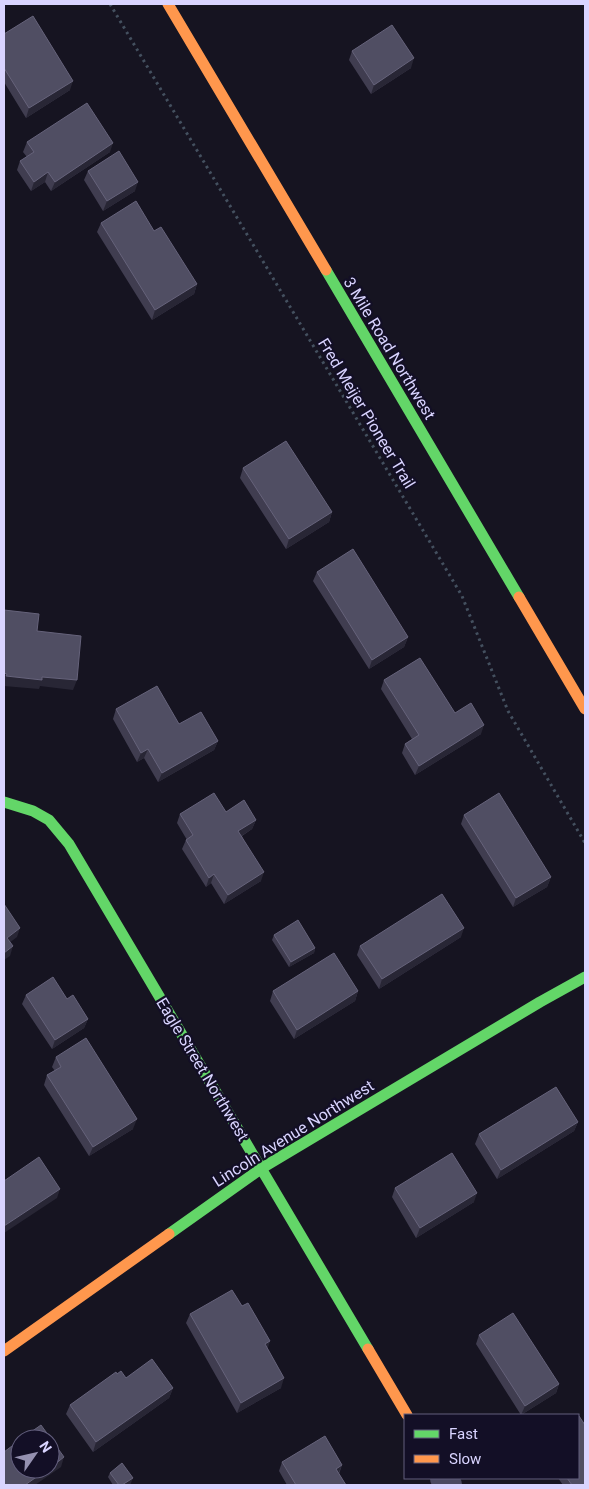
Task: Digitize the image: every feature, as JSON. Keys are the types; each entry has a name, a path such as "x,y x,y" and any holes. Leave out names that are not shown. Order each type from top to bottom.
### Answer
{"street":[{"name":"3 Mile Road Northwest","path":"168,4 585,709"},
{"name":"Eagle Street Northwest","path":"4,802 33,810 49,820 69,844 406,1414"},
{"name":"Lincoln Avenue Northwest","path":"4,1351 262,1168 585,977"}],"path":[{"name":"Fred Meijer Pioneer Trail","path":"110,4 462,596 508,711 585,843"}],"building":[{"path":"33,16 73,81 29,108 4,68 4,34"},
{"path":"392,25 414,58 374,85 352,51"},
{"path":"87,103 113,143 55,182 48,172 34,182 20,161 34,152 27,142"},
{"path":"119,151 138,182 107,201 88,171"},
{"path":"136,201 154,231 161,227 197,284 155,310 101,223"},
{"path":"286,441 332,512 289,539 243,468"},
{"path":"353,549 408,637 372,660 317,572"},
{"path":"4,610 39,614 37,631 81,636 77,680 42,677 42,680 6,676 7,674 4,673"},
{"path":"420,658 455,713 471,703 484,725 419,766 405,744 419,735 384,680"},
{"path":"157,686 179,724 201,712 218,741 162,773 148,749 141,753 116,709"},
{"path":"214,793 226,812 244,800 256,820 238,831 264,872 228,895 214,874 209,878 186,840 193,835 180,814"},
{"path":"499,793 551,877 516,898 464,815"},
{"path":"442,894 464,928 382,979 360,946"},
{"path":"4,904 20,928 7,938 13,946 4,953"},
{"path":"298,920 315,948 291,962 274,935"},
{"path":"334,953 358,991 297,1030 273,991"},
{"path":"53,977 67,999 73,995 88,1019 55,1040 26,995"},
{"path":"86,1038 137,1119 93,1147 47,1075 61,1067 56,1057"},
{"path":"556,1087 578,1122 501,1170 479,1134"},
{"path":"452,1153 477,1193 420,1228 395,1188"},
{"path":"39,1157 60,1189 4,1226 4,1181"},
{"path":"232,1290 242,1306 248,1303 270,1341 265,1344 284,1378 241,1403 190,1314"},
{"path":"513,1313 559,1384 525,1406 479,1335"},
{"path":"152,1359 173,1388 96,1442 70,1405 116,1372 117,1374 121,1371 126,1378"},
{"path":"579,1416 585,1425 585,1485 572,1485 568,1479 579,1479"},
{"path":"41,1425 44,1429 35,1429"},
{"path":"325,1436 342,1465 336,1469 346,1485 296,1485 282,1462"},
{"path":"10,1448 10,1479 34,1479 25,1485 4,1485 4,1452"},
{"path":"60,1451 64,1457 60,1460"},
{"path":"122,1463 133,1478 119,1485 110,1473"}],"traffic: fast":[{"path":"326,270 519,597"},
{"path":"4,802 33,811 49,820 69,844 368,1349"},
{"path":"169,1234 262,1168 585,977"}],"traffic: slow":[{"path":"168,4 326,270"},
{"path":"519,597 585,709"},
{"path":"4,1351 169,1234"},
{"path":"368,1349 406,1414"}]}
